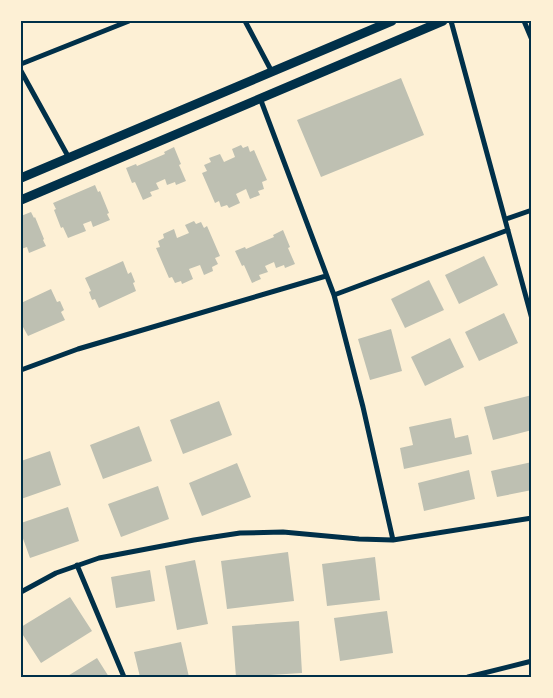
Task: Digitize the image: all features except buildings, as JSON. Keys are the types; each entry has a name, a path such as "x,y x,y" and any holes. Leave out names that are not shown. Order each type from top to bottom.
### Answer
{"street":[{"path":"21,64 129,21"},
{"path":"245,21 272,72"},
{"path":"21,178 392,21"},
{"path":"21,200 444,21"},
{"path":"451,21 532,319"},
{"path":"524,21 532,40"},
{"path":"21,71 69,158"},
{"path":"260,98 334,295 363,407 393,540"},
{"path":"506,219 532,210"},
{"path":"334,295 508,230"},
{"path":"21,370 105,341 326,276"},
{"path":"22,589 77,565 99,558 247,532 283,532 393,540 532,518"},
{"path":"77,565 124,677"},
{"path":"468,677 532,661"}]}
